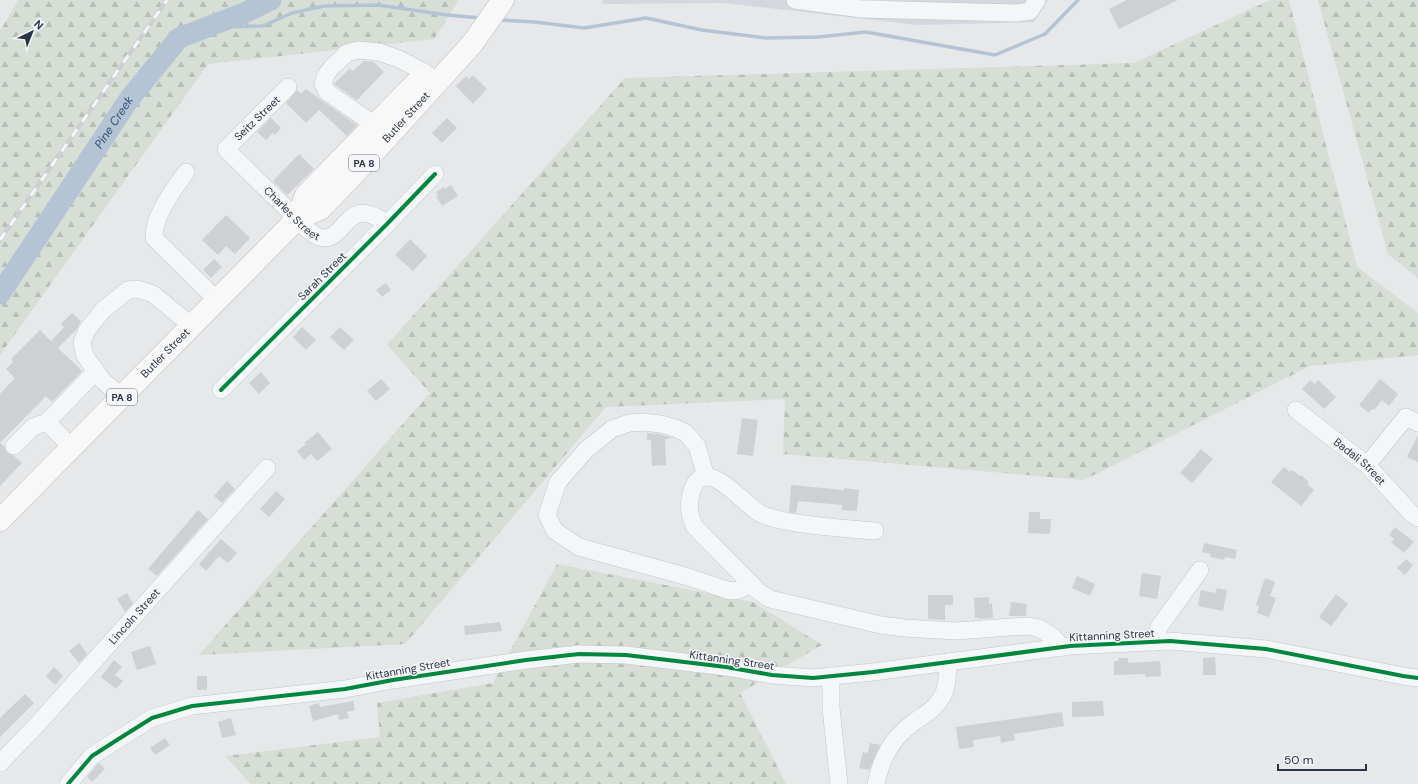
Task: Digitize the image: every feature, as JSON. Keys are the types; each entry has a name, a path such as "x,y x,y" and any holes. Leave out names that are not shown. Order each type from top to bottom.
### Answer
{"highway":[{"name":"Butler Street","path":"297,219 306,195 426,72 463,43 486,0"},
{"name":"Butler Street","path":"0,520 297,219 320,209 353,175 463,43 504,0"}],"street":[{"path":"795,0 861,9 1016,13 1030,11 1037,0"},
{"path":"375,125 327,92 323,84 326,75 332,67 347,53 358,50 379,52 399,58 426,72"},
{"name":"Seitz Street","path":"226,149 288,87"},
{"name":"Charles Street","path":"226,149 313,234 322,238 332,236 354,216 361,213 373,214 387,224"},
{"path":"186,172 162,209 156,226 154,238 217,300"},
{"name":"Sarah Street","path":"221,390 435,174"},
{"path":"122,397 103,381 85,356 82,342 87,330 103,310 128,290 138,289 153,294 192,326"},
{"path":"14,446 33,427 47,422 96,371"},
{"name":"Badali Street","path":"1296,410 1367,466 1410,513 1418,518"},
{"path":"1367,466 1406,417 1418,423"},
{"path":"47,422 72,448"},
{"path":"706,477 697,446 686,433 661,424 642,422 629,423 612,429 586,450 558,482 547,515 555,531 579,547 685,576 730,591 739,590 751,584"},
{"name":"Lincoln Street","path":"0,763 34,728 267,468"},
{"path":"875,531 819,526 772,518 760,513 718,480 706,477 698,480 693,487 690,500 690,513 694,526 758,591 770,599 881,625 904,628 956,631 1026,626 1040,628 1053,637 1062,647"},
{"path":"1155,642 1159,627 1200,570"},
{"name":"Kittanning Street","path":"68,784 92,756 117,740 152,718 192,706 345,689 393,680 526,660 579,654 626,655 726,667 772,675 813,678 1062,647 1170,641 1266,649 1418,678"},
{"path":"876,784 883,758 888,749 913,723 938,704 944,694 948,662"},
{"path":"831,676 831,708 839,784"}],"shaded area":[{"path":"603,0 1048,0 1034,22 918,25 724,3 602,4"}],"green space":[{"path":"18,0 459,0 434,39 208,64 0,355 0,31"},
{"path":"1270,0 1289,0 1357,267 1418,313 1418,355 1310,366 1084,480 783,454 785,399 606,407 405,644 199,655 430,393 387,345 625,78 1134,63"},
{"path":"1318,0 1418,0 1418,278 1388,254"},
{"path":"557,564 753,602 822,645 740,693 786,784 251,784 225,756 380,737 377,703 493,683"}],"building":[{"path":"1127,0 1178,0 1119,29 1109,9"},
{"path":"364,61 374,62 384,72 357,100 334,84 350,68 353,71"},
{"path":"473,75 487,89 473,104 456,86 466,76 469,79"},
{"path":"306,89 357,125 347,136 319,110 306,123 286,103 297,90 301,94"},
{"path":"271,118 281,128 275,135 273,133 266,140 257,132"},
{"path":"447,118 457,128 442,143 432,133"},
{"path":"299,154 314,169 287,195 273,181"},
{"path":"451,185 458,196 442,206 436,196 438,195 436,192"},
{"path":"226,215 250,238 235,254 226,246 218,255 202,240"},
{"path":"410,239 427,256 413,271 395,255"},
{"path":"214,259 222,267 211,278 203,270"},
{"path":"386,283 391,290 382,297 376,290"},
{"path":"72,313 81,321 77,329 58,348 82,371 52,402 46,396 0,443 0,394 15,378 6,369 13,362 11,359 40,330 51,341 64,327 61,324"},
{"path":"302,327 316,340 306,350 293,337"},
{"path":"340,327 354,340 344,350 330,337"},
{"path":"261,372 270,383 259,394 249,383"},
{"path":"381,379 390,389 376,401 367,391"},
{"path":"1380,379 1398,394 1389,406 1382,400 1374,410 1372,409 1369,413 1359,405"},
{"path":"1310,380 1315,384 1318,380 1336,397 1324,409 1302,389"},
{"path":"742,418 758,420 753,456 737,454"},
{"path":"318,432 332,449 317,461 311,454 304,460 297,451 306,444 304,443"},
{"path":"647,433 659,434 673,438 665,439 666,465 652,466 651,440 647,440"},
{"path":"1418,435 1418,462 1407,457"},
{"path":"0,443 4,446 7,453 14,456 22,463 0,486"},
{"path":"1201,449 1213,459 1192,483 1180,473"},
{"path":"1284,467 1290,472 1292,470 1300,476 1301,475 1309,482 1307,484 1314,490 1301,506 1271,482"},
{"path":"227,481 235,489 222,503 214,496"},
{"path":"791,485 859,490 857,511 842,510 842,505 798,501 796,513 789,512"},
{"path":"276,491 285,499 269,517 260,509"},
{"path":"198,510 208,519 157,576 148,569"},
{"path":"1029,512 1040,512 1040,519 1051,519 1050,534 1028,533"},
{"path":"1395,527 1414,542 1404,553 1391,542 1394,539 1389,535"},
{"path":"221,539 237,553 228,563 219,556 206,571 199,564"},
{"path":"1204,543 1237,550 1235,559 1225,557 1224,560 1210,557 1211,554 1202,552"},
{"path":"1406,559 1413,565 1405,575 1397,568"},
{"path":"1142,573 1161,576 1157,599 1139,596"},
{"path":"1077,576 1095,584 1090,596 1072,588"},
{"path":"1265,578 1275,582 1270,596 1276,598 1269,617 1257,613 1259,606 1256,605"},
{"path":"1217,588 1227,590 1223,611 1198,606 1201,590 1215,593"},
{"path":"127,593 133,603 125,612 117,599"},
{"path":"1336,594 1348,604 1331,626 1319,617"},
{"path":"928,595 953,595 953,605 945,605 945,620 928,619"},
{"path":"989,597 989,604 992,603 993,618 975,618 974,598"},
{"path":"1011,602 1027,604 1026,616 1009,616"},
{"path":"500,622 502,631 465,635 464,626"},
{"path":"79,643 87,654 79,663 69,651"},
{"path":"150,646 156,664 137,670 131,652"},
{"path":"1215,657 1216,675 1203,675 1203,658"},
{"path":"1118,658 1128,658 1128,663 1160,661 1161,676 1146,677 1145,674 1114,675 1114,661 1119,661"},
{"path":"114,660 122,667 115,675 123,681 116,689 101,677"},
{"path":"54,667 63,676 55,685 46,676"},
{"path":"197,676 207,676 207,690 197,690"},
{"path":"25,694 34,703 0,737 0,718"},
{"path":"353,701 355,710 347,712 349,718 339,720 338,714 313,721 309,706 319,703 320,707"},
{"path":"1103,701 1104,716 1072,717 1072,702"},
{"path":"1062,712 1064,726 1014,734 1015,740 1001,743 1000,736 973,740 974,747 959,749 956,727"},
{"path":"231,718 236,735 222,738 218,722"},
{"path":"165,738 170,745 155,755 150,748"},
{"path":"870,743 880,745 869,770 859,768 863,752 868,753"},
{"path":"99,763 105,769 92,782 87,777"}],"waterway":[{"name":"Pine Creek","path":"0,294 130,98 179,38 244,13 271,0"},
{"path":"499,20 535,22 584,28 646,18 702,30 766,38 818,37 866,32 995,55 1045,34 1078,0"},
{"path":"208,27 263,26 292,13 324,6 378,5 447,15 481,18"}],"railway":[{"path":"0,240 167,0"}],"cycle path":[{"path":"221,390 435,174"},
{"path":"68,784 92,756 117,740 152,718 192,706 345,689 393,680 526,660 579,654 626,655 726,667 772,675 813,678 873,672 1070,646 1170,641 1266,649 1418,678"}]}
